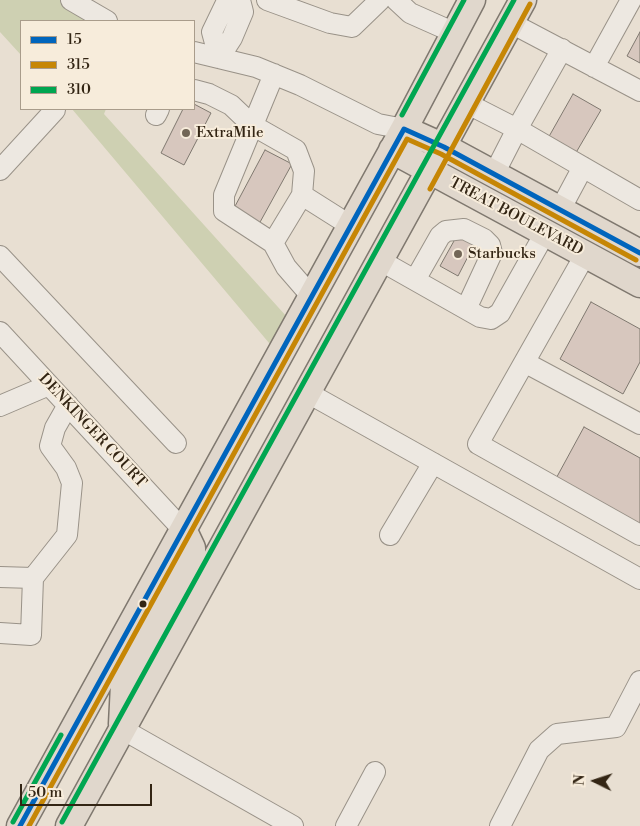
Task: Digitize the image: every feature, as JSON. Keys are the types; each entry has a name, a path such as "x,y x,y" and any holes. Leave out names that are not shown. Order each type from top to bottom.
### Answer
{"main road":[{"path":"20,826 351,226 472,0"},
{"path":"69,826 431,172 524,0"},
{"name":"TREAT BOULEVARD","path":"398,139 444,147 640,252"},
{"name":"TREAT BOULEVARD","path":"398,139 431,172 640,284"},
{"path":"122,729 124,685 192,562 192,548 184,531"}],"street":[{"path":"71,0 105,20"},
{"path":"219,58 212,32 227,1 240,0"},
{"path":"267,0 330,23 352,28 380,0"},
{"path":"396,0 410,13 455,33"},
{"path":"594,67 631,0"},
{"path":"511,23 640,91"},
{"path":"494,174 562,49"},
{"path":"195,52 256,67 300,85 378,124 398,139"},
{"path":"274,74 224,195 224,211 273,243 286,268 312,297"},
{"path":"195,90 210,94 231,105 252,125 296,150 304,171 302,195 273,243"},
{"path":"468,104 517,129 640,200"},
{"path":"0,170 55,110"},
{"path":"560,210 583,167"},
{"path":"302,195 351,226"},
{"path":"416,280 440,236 446,231 464,229 484,239 490,245 492,253 466,309"},
{"path":"381,261 480,317 492,319 500,313 545,233"},
{"path":"585,255 526,363 478,444 640,535"},
{"path":"0,256 176,442"},
{"name":"DENKINGER COURT","path":"0,332 184,531"},
{"path":"526,363 639,422"},
{"path":"0,406 49,385"},
{"path":"308,393 640,579"},
{"path":"0,633 31,635 33,578 67,535 72,483 66,468 50,446 55,428 68,405"},
{"path":"390,535 433,463"},
{"path":"0,577 33,578"},
{"path":"500,826 539,750 556,734 616,727 640,681"},
{"path":"122,729 293,826"},
{"path":"346,826 375,772"}],"green space":[{"path":"0,0 71,0 105,20 20,20 20,54 0,32"},
{"path":"73,110 106,110 104,114 296,327 280,356"}],"building":[{"path":"640,32 640,63 627,56"},
{"path":"573,94 601,110 574,156 547,140"},
{"name":"ExtraMile","path":"195,105 211,113 184,165 161,153 182,110 195,110"},
{"path":"265,150 292,164 259,224 233,210"},
{"name":"Starbucks","path":"459,232 476,241 458,276 440,266"},
{"path":"591,302 640,329 640,362 623,394 560,359"},
{"path":"584,427 640,458 640,531 553,484"}],"transit line":[{"name":"310","path":"402,115 464,0"},
{"name":"310","path":"62,822 514,0"},
{"name":"315","path":"430,189 530,4"},
{"name":"15","path":"20,826 404,129 444,147 640,253"},
{"name":"315","path":"29,826 407,139 441,154 636,260"},
{"name":"310","path":"13,822 61,735"}],"place":[{"name":"ExtraMile","path":"186,133"},
{"name":"Starbucks","path":"458,254"}]}
